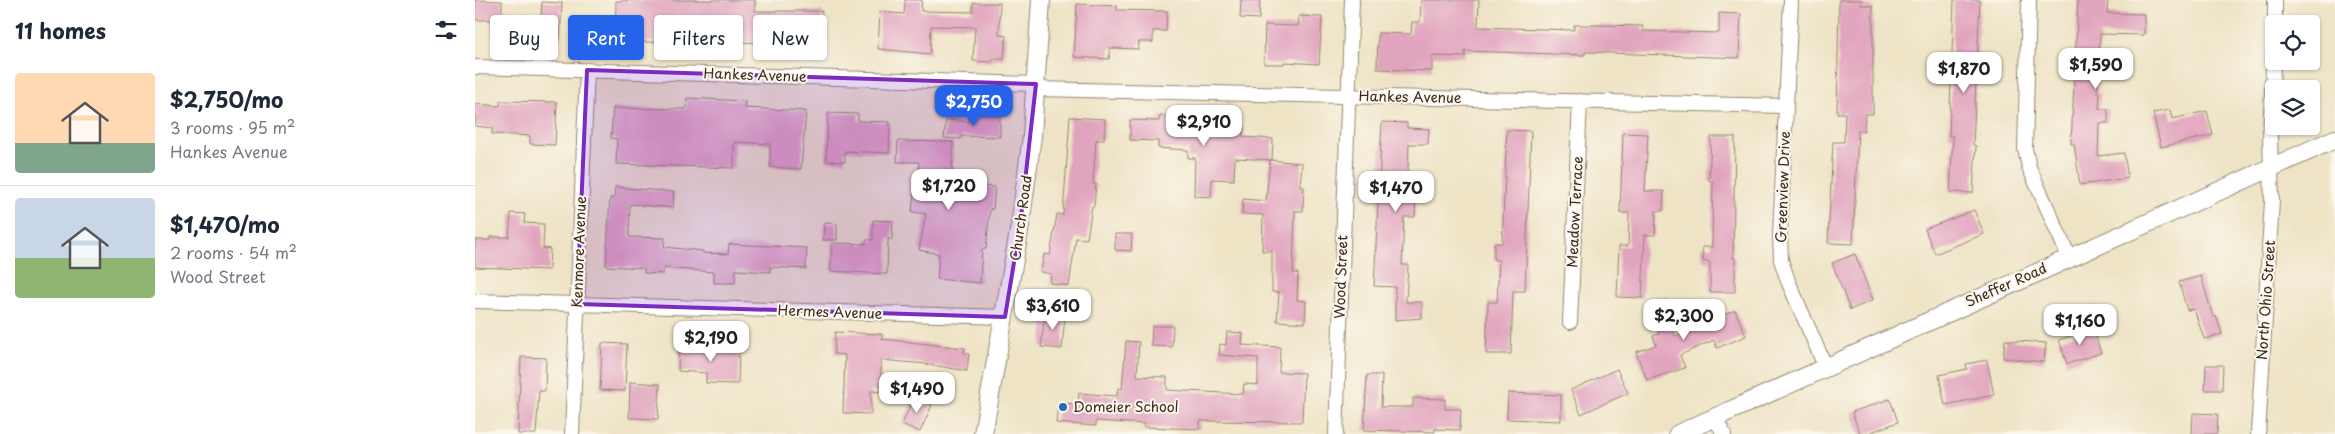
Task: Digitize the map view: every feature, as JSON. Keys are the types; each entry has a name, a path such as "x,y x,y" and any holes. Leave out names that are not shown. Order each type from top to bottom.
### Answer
{"street":[{"name":"Church Road","path":"983,434 1021,226 1036,86 1041,0"},
{"name":"Wood Street","path":"1336,434 1352,0"},
{"name":"Greenview Drive","path":"1791,0 1780,235 1781,260 1825,366"},
{"path":"2029,0 2025,149 2029,167 2069,257"},
{"path":"2275,0 2275,15"},
{"name":"Hankes Avenue","path":"475,67 1348,96 1785,106"},
{"name":"Kenmore Avenue","path":"572,434 587,70"},
{"name":"North Ohio Street","path":"2257,434 2273,201 2271,166 2273,70"},
{"name":"Meadow Terrace","path":"1570,322 1580,102"},
{"name":"Sheffer Road","path":"1678,434 1825,366 2335,139"},
{"name":"Hermes Avenue","path":"475,301 1005,317"},
{"path":"1715,418 1724,434"}],"highlighted area":[{"path":"587,70 1036,84 1020,226 1005,317 577,304"}],"building":[{"path":"475,0 502,1 502,15 490,15 490,20 475,20"},
{"path":"755,0 755,11 822,11 822,15 753,15 753,43 743,42 743,15 654,15 654,42 644,42 644,15 616,15 616,1"},
{"path":"905,0 922,0 921,11 973,12 973,3 1000,3 999,35 1006,36 1004,59 993,59 992,62 973,61 975,27 931,26 930,54 878,49 880,12 904,14"},
{"path":"1241,0 1260,0 1259,19 1240,18"},
{"path":"1421,0 1479,0 1478,27 1574,30 1574,25 1643,26 1642,31 1719,33 1719,13 1741,14 1739,58 1585,52 1585,55 1465,51 1465,57 1432,56 1432,71 1377,69 1378,33 1411,34 1412,22 1420,22"},
{"path":"1839,0 1862,0 1861,5 1873,6 1873,114 1865,114 1864,131 1858,131 1853,244 1828,243 1833,142 1844,142 1845,113 1837,113"},
{"path":"1954,0 1980,0 1973,145 1976,146 1973,193 1950,192 1953,136 1949,136"},
{"path":"2078,0 2108,0 2107,13 2144,14 2144,35 2100,34 2097,93 2100,93 2099,109 2108,109 2108,123 2099,123 2098,156 2124,153 2128,178 2080,185 2074,144 2071,144"},
{"path":"542,2 562,3 560,39 558,39 558,15 541,15"},
{"path":"1077,4 1117,6 1117,10 1167,11 1166,31 1153,31 1153,42 1139,42 1138,49 1110,48 1109,59 1074,57"},
{"path":"1299,16 1322,17 1319,64 1284,62 1284,64 1264,64 1265,25 1298,26"},
{"path":"687,98 745,101 744,108 806,111 801,169 770,167 770,144 734,142 734,168 616,164 617,139 611,138 613,108 686,109"},
{"path":"500,101 557,102 555,145 530,144 530,136 492,134 492,128 475,126 475,104 500,106"},
{"path":"2170,110 2172,119 2207,111 2213,135 2161,147 2153,113"},
{"path":"828,113 858,114 858,121 890,122 889,153 845,151 845,162 826,161"},
{"path":"969,113 1000,114 1000,137 961,136 961,139 944,138 946,120 969,122"},
{"path":"1160,116 1180,117 1180,120 1207,122 1206,125 1243,127 1243,137 1273,139 1272,160 1235,158 1234,180 1212,179 1211,197 1194,196 1195,158 1188,158 1188,150 1158,148 1158,141 1130,140 1130,120 1159,121"},
{"path":"1070,117 1105,119 1104,140 1096,140 1093,184 1096,184 1094,206 1092,206 1087,239 1076,238 1069,286 1050,283 1051,274 1041,272 1044,254 1050,255 1057,214 1063,215"},
{"path":"1382,122 1407,123 1407,128 1429,129 1428,144 1409,144 1407,193 1416,194 1415,217 1404,217 1402,265 1408,265 1406,302 1422,302 1422,318 1395,320 1395,287 1374,286"},
{"path":"1507,130 1531,131 1525,291 1513,291 1511,354 1486,354 1488,302 1497,302 1499,260 1494,260 1494,243 1502,243"},
{"path":"1623,133 1648,134 1645,191 1664,191 1663,211 1656,211 1655,235 1645,235 1642,298 1617,297 1619,246 1628,246 1629,213 1620,213"},
{"path":"1711,137 1735,137 1733,258 1735,258 1735,292 1710,292 1710,262 1703,261 1702,247 1712,247 1713,181 1709,181"},
{"path":"898,141 953,142 952,184 995,187 993,209 990,209 986,249 982,249 980,283 937,279 939,254 919,250 926,214 912,212 914,193 918,193 919,162 897,162"},
{"path":"1270,160 1302,163 1300,187 1304,187 1303,211 1295,211 1293,273 1298,273 1297,300 1306,301 1305,323 1277,321 1279,292 1272,292 1272,251 1262,251 1263,215 1242,214 1243,199 1266,201"},
{"path":"615,187 674,192 673,208 630,204 629,237 665,238 664,247 703,251 703,253 728,254 729,244 807,248 806,269 770,267 770,272 736,270 735,283 714,283 714,272 664,268 663,274 644,273 644,268 606,266 610,198 614,198"},
{"path":"1974,210 1984,234 1935,254 1925,229"},
{"path":"511,213 525,214 524,223 544,224 543,248 550,249 549,270 475,267 475,240 490,240 490,237 509,237"},
{"path":"873,220 893,221 892,239 888,239 887,274 831,271 832,243 866,244 866,240 873,240"},
{"path":"824,223 837,224 837,240 823,240"},
{"path":"1115,234 1132,234 1131,251 1115,250"},
{"path":"1855,254 1873,300 1850,310 1832,263"},
{"path":"2201,276 2213,317 2216,316 2222,334 2204,339 2194,309 2187,310 2179,282"},
{"path":"1666,300 1675,336 1735,310 1746,336 1717,348 1714,340 1680,355 1685,368 1647,380 1636,352 1656,345 1653,336 1659,334 1652,304"},
{"path":"1045,313 1065,315 1062,349 1041,347"},
{"path":"1152,326 1173,326 1172,347 1151,346"},
{"path":"2093,328 2101,353 2067,364 2059,340"},
{"path":"835,332 882,334 882,339 965,348 964,353 969,354 967,371 926,364 881,360 881,392 871,391 871,414 843,413 845,355 834,354"},
{"path":"1227,332 1243,333 1242,345 1280,347 1279,372 1304,373 1302,422 1200,421 1200,429 1144,427 1144,424 1096,421 1096,426 1056,423 1058,403 1078,404 1079,393 1117,396 1118,388 1122,389 1126,341 1139,342 1137,376 1167,377 1167,390 1243,394 1244,384 1258,385 1258,358 1219,355 1220,344 1226,345"},
{"path":"2005,340 2046,343 2044,362 2003,358"},
{"path":"602,343 627,344 625,391 600,390"},
{"path":"679,346 739,348 738,384 706,383 706,373 678,371"},
{"path":"521,357 546,358 545,391 539,391 536,434 518,434"},
{"path":"1987,360 1994,395 1945,405 1939,375 1967,369 1966,364"},
{"path":"2206,365 2223,365 2222,390 2205,390"},
{"path":"1617,369 1628,393 1581,414 1571,390"},
{"path":"1367,375 1382,375 1381,407 1413,407 1413,398 1445,399 1445,409 1461,409 1460,430 1435,429 1435,432 1364,430"},
{"path":"630,382 660,384 658,419 629,418"},
{"path":"1508,393 1561,395 1561,421 1507,419"},
{"path":"914,397 932,405 920,432 902,424"},
{"path":"1890,399 1898,422 1866,434 1860,434 1852,412"},
{"path":"2193,413 2218,414 2217,434 2192,434"}],"place":[{"name":"Domeier School","path":"1063,407"}]}
